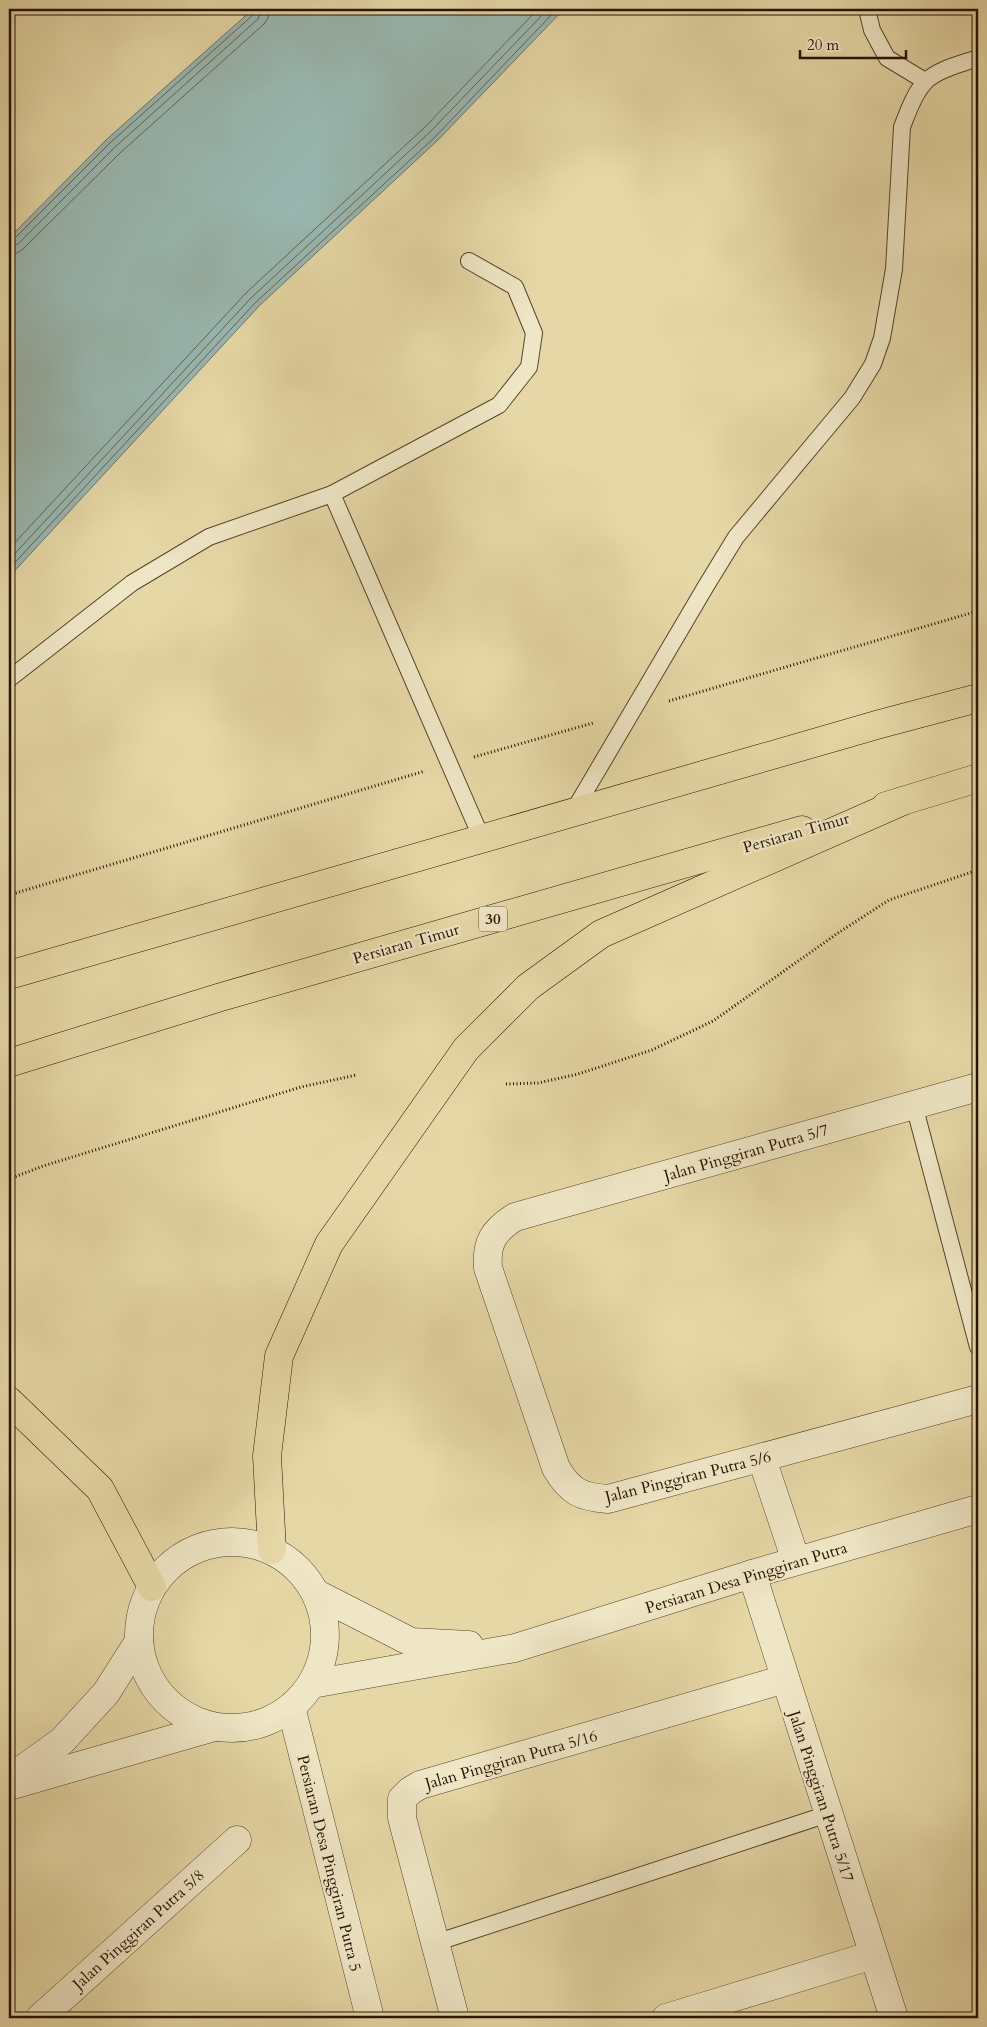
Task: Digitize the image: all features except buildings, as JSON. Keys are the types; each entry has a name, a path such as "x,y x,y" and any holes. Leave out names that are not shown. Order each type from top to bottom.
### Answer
{"main road":[{"path":"9,975 880,724 978,698"},
{"name":"Persiaran Timur","path":"9,1063 221,997 978,778"},
{"path":"272,1550 267,1456 279,1356 329,1244 466,1049 528,986 601,934 903,801"},
{"path":"9,1401 100,1489 152,1587"}],"street":[{"name":"Jalan Pinggiran Putra 5/7","path":"515,1217 978,1087"},
{"name":"Jalan Pinggiran Putra 5/6","path":"515,1217 500,1226 492,1240 487,1253 488,1268 556,1468 565,1484 577,1493 593,1498 608,1499 762,1459 978,1399"},
{"path":"762,1459 796,1561"},
{"name":"Persiaran Desa Pinggiran Putra","path":"312,1684 515,1648 752,1574 978,1509"},
{"path":"9,1786 214,1727 241,1728 259,1724 268,1721 291,1707 312,1684 324,1655 325,1623 316,1594 298,1568 272,1550 246,1543 219,1543 193,1550 170,1566 152,1587 142,1612 139,1641 146,1670 162,1696 185,1716 214,1727"},
{"name":"Jalan Pinggiran Putra 5/17","path":"752,1574 894,2018"},
{"name":"Persiaran Desa Pinggiran Putra","path":"316,1594 411,1642 515,1648"},
{"path":"9,1779 62,1741 106,1693 139,1641"},
{"name":"Jalan Pinggiran Putra 5/16","path":"455,2018 402,1818 402,1799 420,1785 785,1679"},
{"name":"Persiaran Desa Pinggiran Putra 5","path":"291,1707 370,2018"},
{"name":"Jalan Pinggiran Putra 5/8","path":"40,2018 237,1840"},
{"path":"666,2018 873,1955"}],"lane":[{"path":"867,9 872,30 887,58 925,81"},
{"path":"573,812 736,537 852,398 873,364 882,338 894,269 902,127 910,105 925,81 945,70 978,58"},
{"path":"9,679 132,584 209,537 332,494 499,405 529,367 534,333 515,287 469,261"},
{"path":"332,494 482,839"},
{"path":"914,1105 978,1347"},
{"path":"435,1943 828,1814"}],"path":[{"path":"9,895 450,764 978,611"},
{"path":"506,1084 538,1083 578,1074 652,1050 713,1021 838,933 889,900 978,870"},
{"path":"9,1179 43,1166 302,1087 356,1074"}],"water":[{"path":"253,9 564,9 438,140 259,306 9,577 9,238 107,139"}]}
